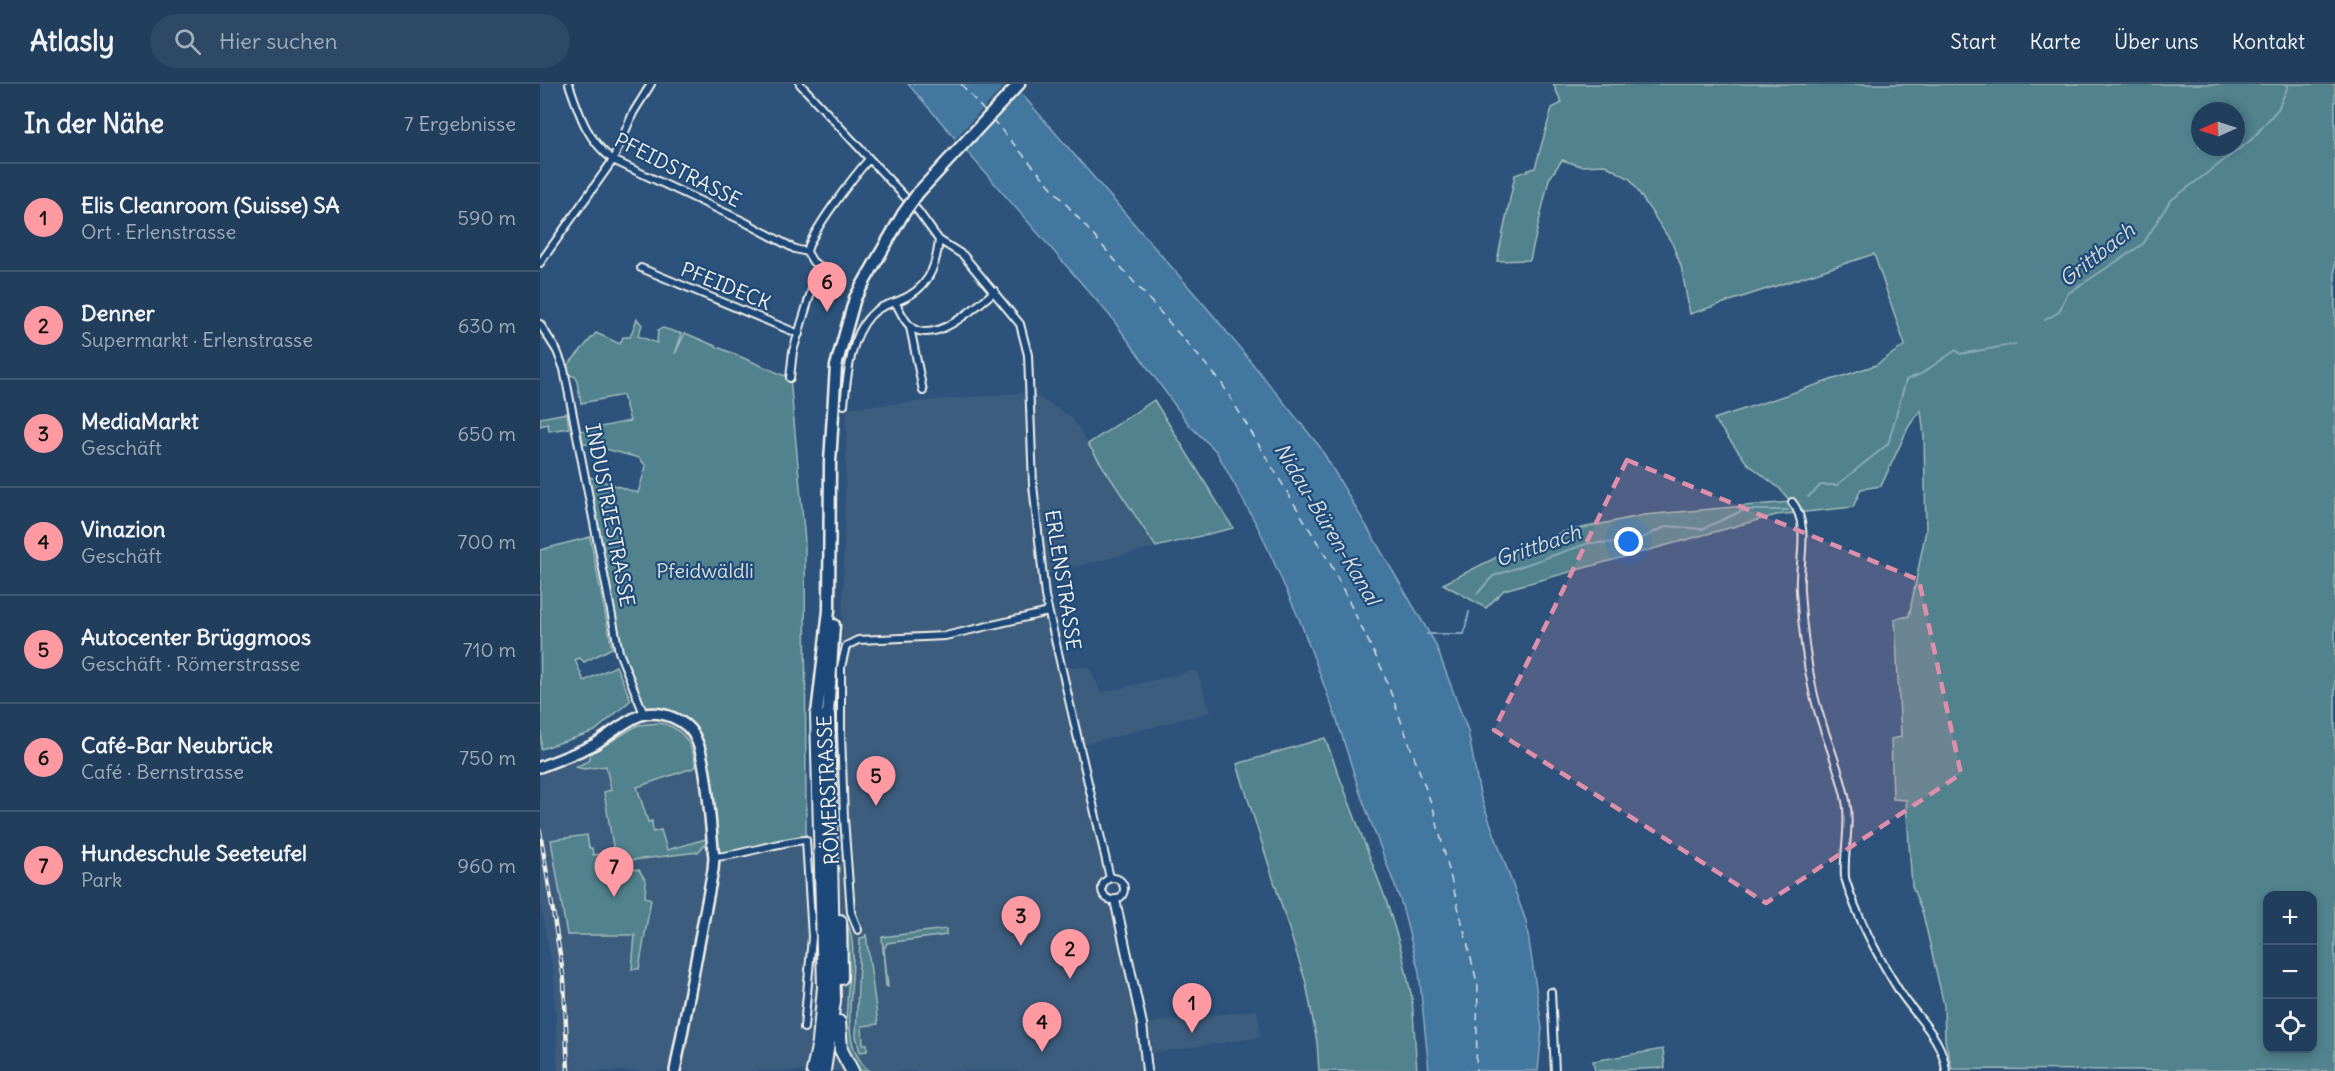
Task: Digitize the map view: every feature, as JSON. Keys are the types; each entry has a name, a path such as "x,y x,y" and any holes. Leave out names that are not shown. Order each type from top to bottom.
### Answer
{"highway":[{"path":"813,1071 819,1042 824,987 823,714 829,610 830,462 834,387 855,298 903,214 941,166 1019,84"},
{"path":"823,714 831,842 834,1001 824,1071"},
{"path":"831,842 840,913 842,954 838,1037 844,1059 852,1071"},
{"path":"807,1071 819,1042"}],"main road":[{"path":"543,766 593,744 644,714 662,714 674,718 696,738 702,761 714,856 675,1071"}],"street":[{"name":"PFEIDSTRASSE","path":"569,84 591,138 596,146 613,160 743,221 795,249 807,252"},
{"path":"540,263 613,160 633,113 651,84"},
{"name":"ERLENSTRASSE","path":"800,84 918,211 939,240 958,250 1018,318 1027,345 1038,543 1048,612 1110,878"},
{"path":"842,279 819,266 810,259 807,252 810,243 841,196 869,159"},
{"path":"844,405 850,366 864,324 876,310 915,293 930,276 936,260 939,240"},
{"path":"790,378 791,361 819,266"},
{"name":"PFEIDECK","path":"641,268 799,334"},
{"path":"910,326 921,331 945,326 964,316 995,291"},
{"path":"895,302 910,326 923,391"},
{"name":"INDUSTRIESTRASSE","path":"540,324 557,351 564,369 619,652 644,714"},
{"path":"1792,502 1798,512 1802,537 1800,591 1813,691 1848,816 1843,862 1845,878 1886,969 1938,1042 1946,1071"},
{"name":"RÖMERSTRASSE","path":"858,930 851,912 842,793 840,686 846,646 858,640 945,636 1048,612"},
{"path":"714,856 741,855 785,842 806,840 812,937 804,1028"},
{"path":"1110,878 1120,880 1124,887 1123,894 1115,900 1108,899 1102,891 1102,885 1110,878"},
{"path":"1115,900 1142,1024 1147,1071"},
{"path":"1551,992 1555,1071"}],"highlighted area":[{"path":"1627,460 1919,580 1961,774 1766,903 1494,730"}],"shaded area":[{"path":"1030,392 1071,417 1156,547 1049,573 1042,579 1060,667 1089,667 1101,693 1196,670 1211,712 1078,746 1142,1024 1257,1010 1261,1037 1146,1054 1147,1071 558,1071 554,975 540,903 540,765 543,778 547,765 644,714 674,718 785,842 846,839 840,686 845,646 842,648 847,408"}],"green space":[{"path":"1553,84 2335,84 2335,1071 1952,1069 1945,1040 1944,1005 1923,914 1912,886 1906,800 1893,799 1891,739 1901,737 1895,619 1909,616 1926,530 1924,437 1921,410 1909,426 1881,486 1861,489 1853,507 1776,515 1504,590 1486,608 1443,584 1501,555 1563,532 1644,515 1791,502 1780,489 1747,463 1714,419 1876,365 1905,345 1874,254 1690,314 1681,266 1672,243 1630,179 1605,165 1581,166 1562,160 1549,179 1530,260 1497,261 1515,175 1535,168 1552,108 1562,103"},
{"name":"Pfeidwäldli","path":"637,319 642,325 638,336 657,343 658,330 663,328 682,334 675,354 685,333 790,378 805,542 806,840 714,857 700,752 682,723 644,714 624,668 584,475 638,493 646,466 639,458 583,443 581,431 630,421 623,395 581,403 576,377 570,375 567,366 596,333 620,344 623,337 630,337"},
{"path":"1154,400 1233,528 1156,547 1088,444"},
{"path":"567,413 569,428 549,431 548,424 540,426 540,418"},
{"path":"590,537 612,648 584,662 580,658 575,660 584,681 616,666 631,700 595,731 541,749 540,550"},
{"path":"660,723 675,729 686,739 696,767 637,787 648,822 652,821 653,832 661,830 667,850 706,839 707,842 698,852 625,861 615,858 604,792 611,790 606,766 584,769 576,767 590,760 590,754 638,725"},
{"path":"1325,738 1386,900 1401,949 1412,998 1417,1071 1319,1071 1317,1042 1306,983 1237,764"},
{"path":"587,835 589,848 592,848 593,855 599,854 600,863 639,870 646,881 645,897 651,899 639,969 632,969 635,935 567,935 551,840"},
{"path":"848,924 853,962 850,1002 852,1040 858,1057 869,1071 861,1071 855,1064 845,1041 849,968"},
{"path":"946,929 946,935 887,943 884,949 888,987 886,986 882,937"},
{"path":"866,934 878,1024 862,1026 863,1044 867,1044 867,1051 860,1052 856,1036 860,938 865,937"},
{"path":"1663,1049 1665,1068 1595,1071 1593,1061"}],"water":[{"name":"Nidau-Büren-Kanal","path":"908,84 1013,84 1213,315 1320,447 1435,643 1468,731 1480,795 1526,921 1542,1028 1538,1071 1429,1071 1419,972 1401,902 1300,621 1260,531 1216,451 1190,426 1111,317"}],"pier":[{"path":"1006,84 1017,84 1023,91 965,153 954,140"}],"waterway":[{"name":"Grittbach","path":"2045,320 2059,312 2067,294 2143,244 2170,201 2251,140 2278,109 2289,84"},
{"name":"Grittbach","path":"1808,497 1821,485 1837,485 1888,444 1906,380 1921,374 1956,350 1960,354 2016,344"},
{"name":"Grittbach","path":"1477,594 1493,576 1589,543 1634,542 1667,526 1702,529 1744,510 1788,510"},
{"path":"1427,634 1464,634 1469,612"}],"ferry route":[{"path":"961,84 987,114"},
{"path":"992,119 1221,382 1331,565 1382,669 1434,811 1478,986 1476,1071"}],"railway":[{"path":"540,831 564,980 568,1071"}],"place":[{"name":"Café-Bar Neubrück","path":"827,312"},
{"name":"Autocenter Brüggmoos","path":"876,806"},
{"name":"Hundeschule Seeteufel","path":"614,897"},
{"name":"MediaMarkt","path":"1021,946"},
{"name":"Denner","path":"1070,979"},
{"name":"Elis Cleanroom (Suisse) SA","path":"1192,1033"},
{"name":"Vinazion","path":"1042,1052"}]}
